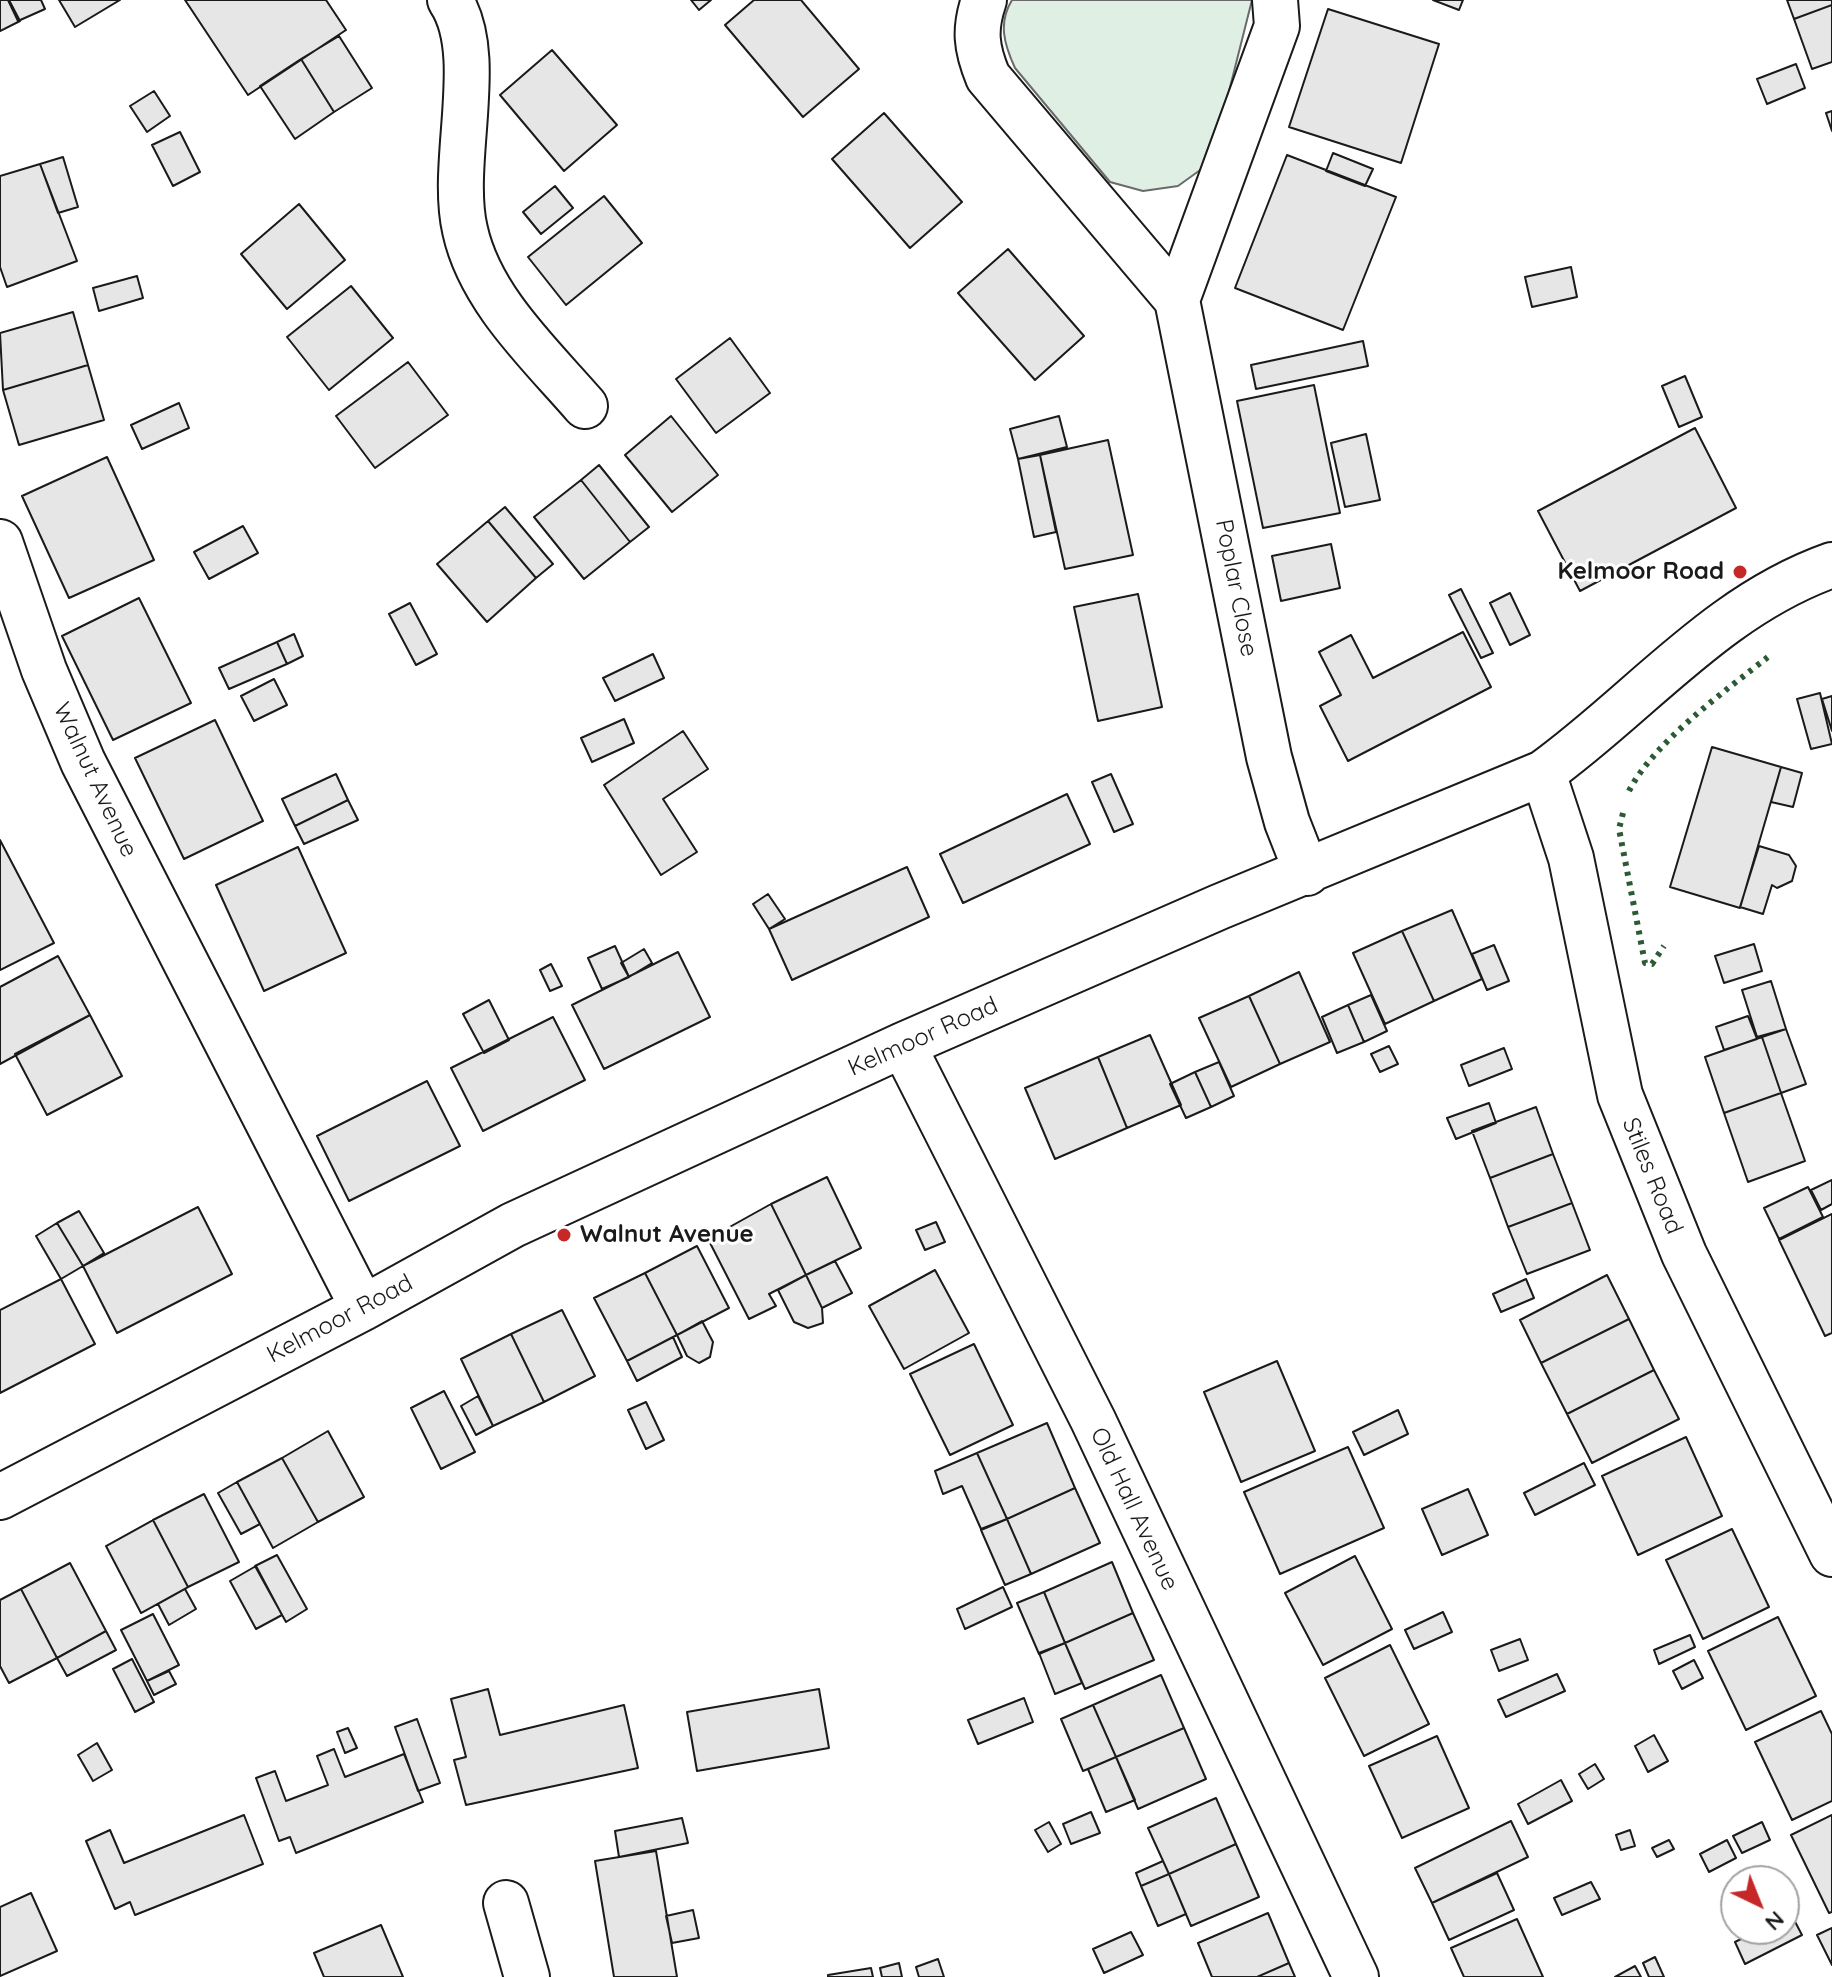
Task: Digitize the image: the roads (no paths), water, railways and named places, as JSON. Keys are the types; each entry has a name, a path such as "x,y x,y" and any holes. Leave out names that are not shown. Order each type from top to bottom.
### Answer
{"street":[{"path":"450,0 465,38 459,173 464,229 473,257 509,316 585,406"},
{"name":"Poplar Close","path":"984,0 976,23 977,51 988,77 1177,300 1269,757 1287,822 1307,873"},
{"path":"1177,300 1277,26 1275,0"},
{"name":"Walnut Avenue","path":"0,542 44,670 83,762 363,1308"},
{"name":"Kelmoor Road","path":"0,1497 363,1308 513,1225 903,1045 1219,907 1543,773 1574,751 1690,648 1751,605 1832,565"},
{"name":"Stiles Road","path":"1543,773 1571,858 1620,1095 1684,1254 1832,1554"},
{"name":"Old Hall Avenue","path":"903,1045 1093,1420 1356,1977"},
{"path":"506,1903 527,1977"}],"place":[{"name":"Kelmoor Road","path":"1740,572"},
{"name":"Walnut Avenue","path":"564,1235"}]}
